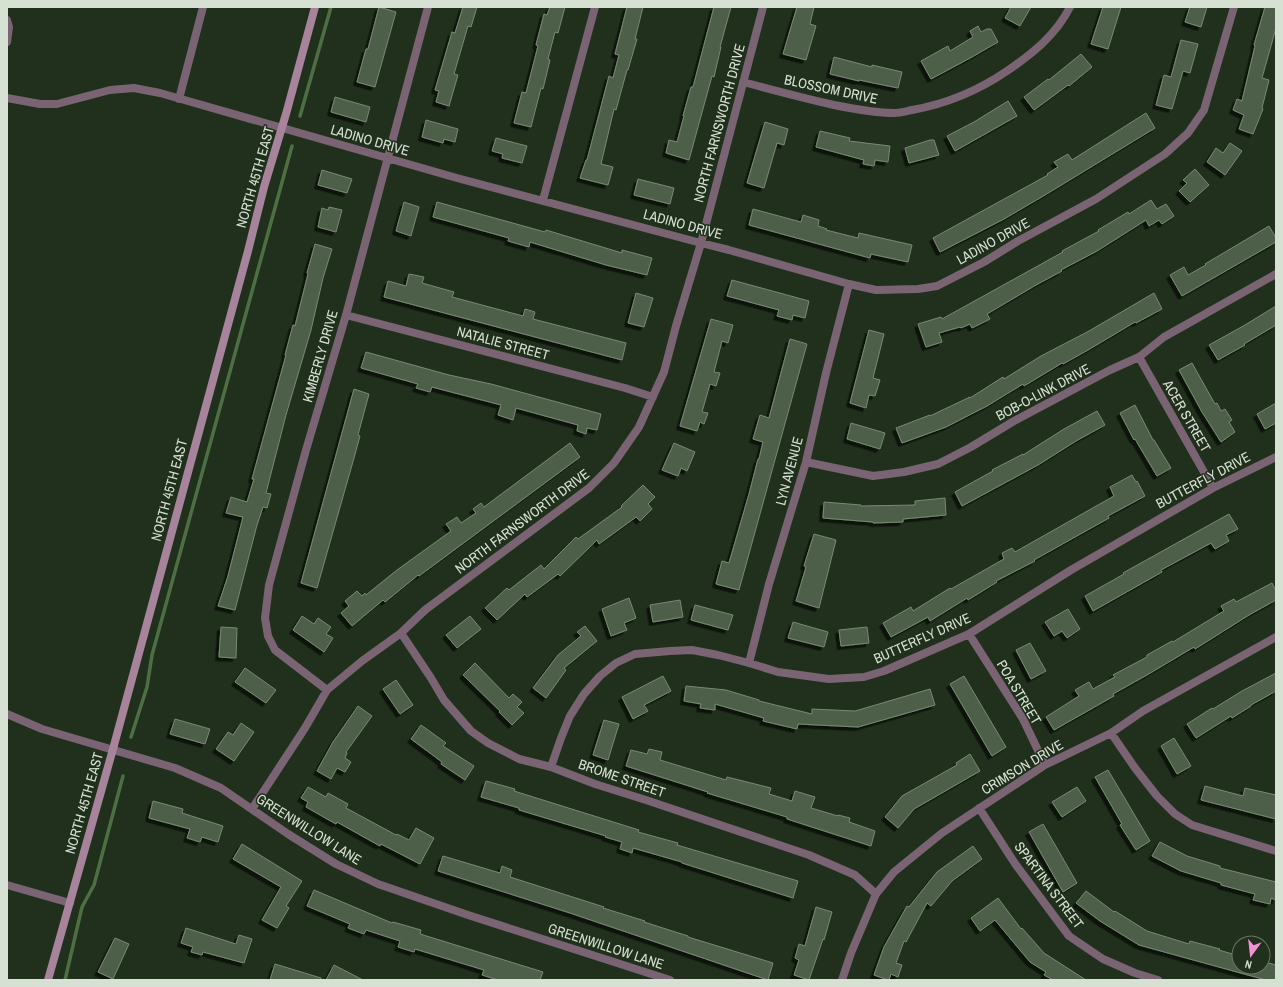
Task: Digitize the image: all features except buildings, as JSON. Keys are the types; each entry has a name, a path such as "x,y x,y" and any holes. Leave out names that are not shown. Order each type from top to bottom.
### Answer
{"main road":[{"name":"NORTH 45TH EAST","path":"48,980 113,749 248,252 264,187 282,129 315,7"}],"street":[{"path":"179,99 203,7"},
{"name":"KIMBERLY DRIVE","path":"326,690 275,650 268,636 265,618 269,585 306,450 346,316 428,7"},
{"path":"543,200 595,7"},
{"name":"NORTH FARNSWORTH DRIVE","path":"252,809 305,728 326,690 400,633 426,610 589,488 618,457 639,427 664,372 701,243 763,7"},
{"name":"BLOSSOM DRIVE","path":"743,82 811,100 867,112 896,113 924,108 946,102 996,78 1023,60 1048,39 1060,24 1070,7"},
{"name":"LADINO DRIVE","path":"7,98 40,104 57,104 110,90 134,88 179,99 387,158 729,250 849,284 876,290 918,289 937,286 984,262 1018,241 1096,199 1165,154 1188,133 1204,110 1234,7"},
{"path":"7,20 9,27 7,42"},
{"name":"BOB-O-LINK DRIVE","path":"806,462 845,472 873,476 904,472 938,464 971,447 1014,421 1110,370 1139,358 1164,338 1276,274"},
{"name":"LYN AVENUE","path":"749,663 769,584 806,462 826,374 849,284"},
{"name":"NATALIE STREET","path":"346,316 625,388 653,397"},
{"name":"ACER STREET","path":"1139,358 1213,488"},
{"name":"BUTTERFLY DRIVE","path":"551,767 561,738 584,694 600,676 616,663 635,654 692,650 718,655 778,672 829,679 864,677 884,671 969,634 1071,570 1213,488 1276,457"},
{"name":"BROME STREET","path":"400,633 431,678 444,700 471,730 488,743 519,759 551,767 595,784 654,802 809,855 855,875 876,894"},
{"name":"POA STREET","path":"969,634 1022,719 1045,765"},
{"name":"CRIMSON DRIVE","path":"842,980 851,953 876,894 894,872 924,847 942,833 1045,765 1112,733 1143,711 1276,637"},
{"name":"GREENWILLOW LANE","path":"7,714 42,729 175,768 221,788 288,834 336,864 378,884 468,915 670,980"},
{"path":"1112,733 1135,768 1157,796 1175,814 1192,825 1276,851"},
{"name":"SPARTINA STREET","path":"979,808 1016,865 1069,936 1103,959 1135,973 1158,980"},
{"path":"7,885 70,902"}],"waterway":[{"path":"300,116 331,7"},
{"path":"131,737 147,687 152,655 292,146"},
{"path":"65,980 82,907 94,885 123,776"}]}
